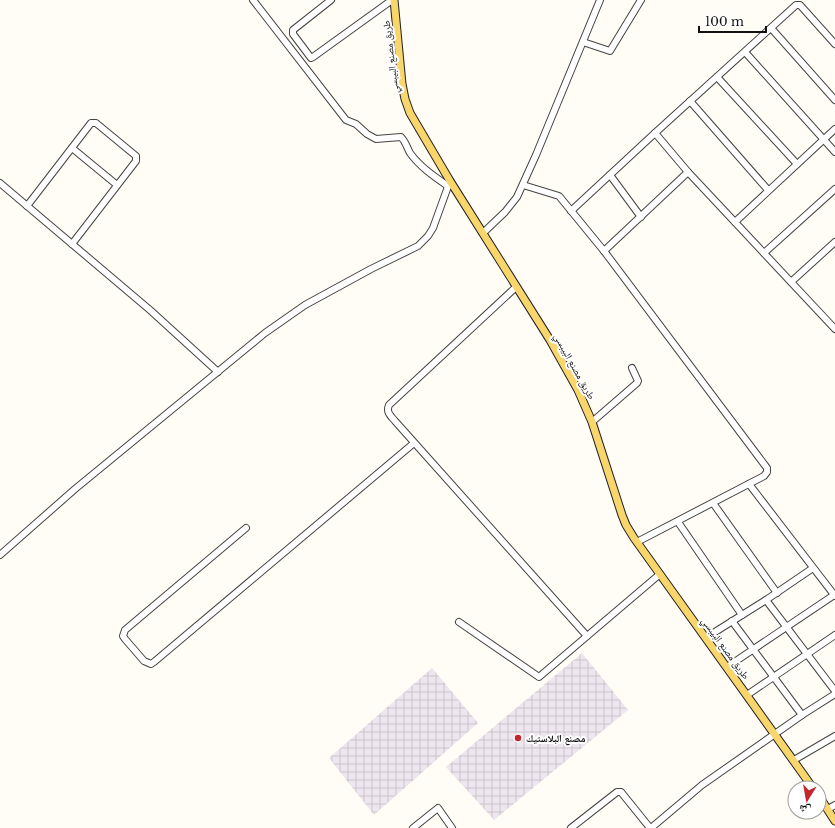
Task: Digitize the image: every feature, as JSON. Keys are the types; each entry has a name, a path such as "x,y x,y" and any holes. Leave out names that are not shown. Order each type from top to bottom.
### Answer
{"main road":[{"name":"طريق مصنع البيبسي","path":"393,0 405,99 416,123 449,183 483,233 550,340 573,380 592,422 626,525 808,780"},
{"path":"832,807 835,820"}],"street":[{"path":"0,555 75,490 265,333 301,307 365,272 418,246 428,236 433,228 449,183 429,172 415,159 409,152 402,137 376,139 367,134 356,124 346,120 253,0"},
{"path":"331,0 293,30 293,34 310,58 393,0"},
{"path":"483,233 517,197 600,0"},
{"path":"583,42 610,51 641,0"},
{"path":"571,211 795,6 798,5 835,44"},
{"path":"771,28 835,100"},
{"path":"744,52 835,152"},
{"path":"717,77 797,164"},
{"path":"690,101 768,190"},
{"path":"27,206 91,123 96,123 136,158 136,160 72,244"},
{"path":"735,222 835,129"},
{"path":"655,133 688,172 835,329"},
{"path":"72,148 117,185"},
{"path":"604,251 688,172"},
{"path":"610,175 641,217"},
{"path":"0,183 150,310 218,372"},
{"path":"523,185 559,196 604,251 767,468 767,472 764,476 637,542"},
{"path":"764,254 835,189"},
{"path":"791,282 835,242"},
{"path":"516,287 389,405 387,410 414,443 587,636"},
{"path":"592,422 637,384 638,381 632,368"},
{"path":"246,528 125,630 123,636 144,661 151,664 154,662 414,443"},
{"path":"727,667 753,648 834,595 749,484"},
{"path":"713,503 777,593"},
{"path":"678,522 742,615"},
{"path":"707,637 777,593 813,568"},
{"path":"459,622 539,677 660,574"},
{"path":"571,828 619,791 650,828 702,786 835,692 766,600"},
{"path":"732,621 802,715"},
{"path":"747,695 835,635"},
{"path":"794,760 834,739"},
{"path":"413,828 438,808 452,828"}],"shaded area":[{"path":"582,653 628,710 494,820 446,767"},
{"path":"432,668 478,723 374,815 329,758"}],"place":[{"name":"مصنع البلاستيك","path":"518,738"}]}
